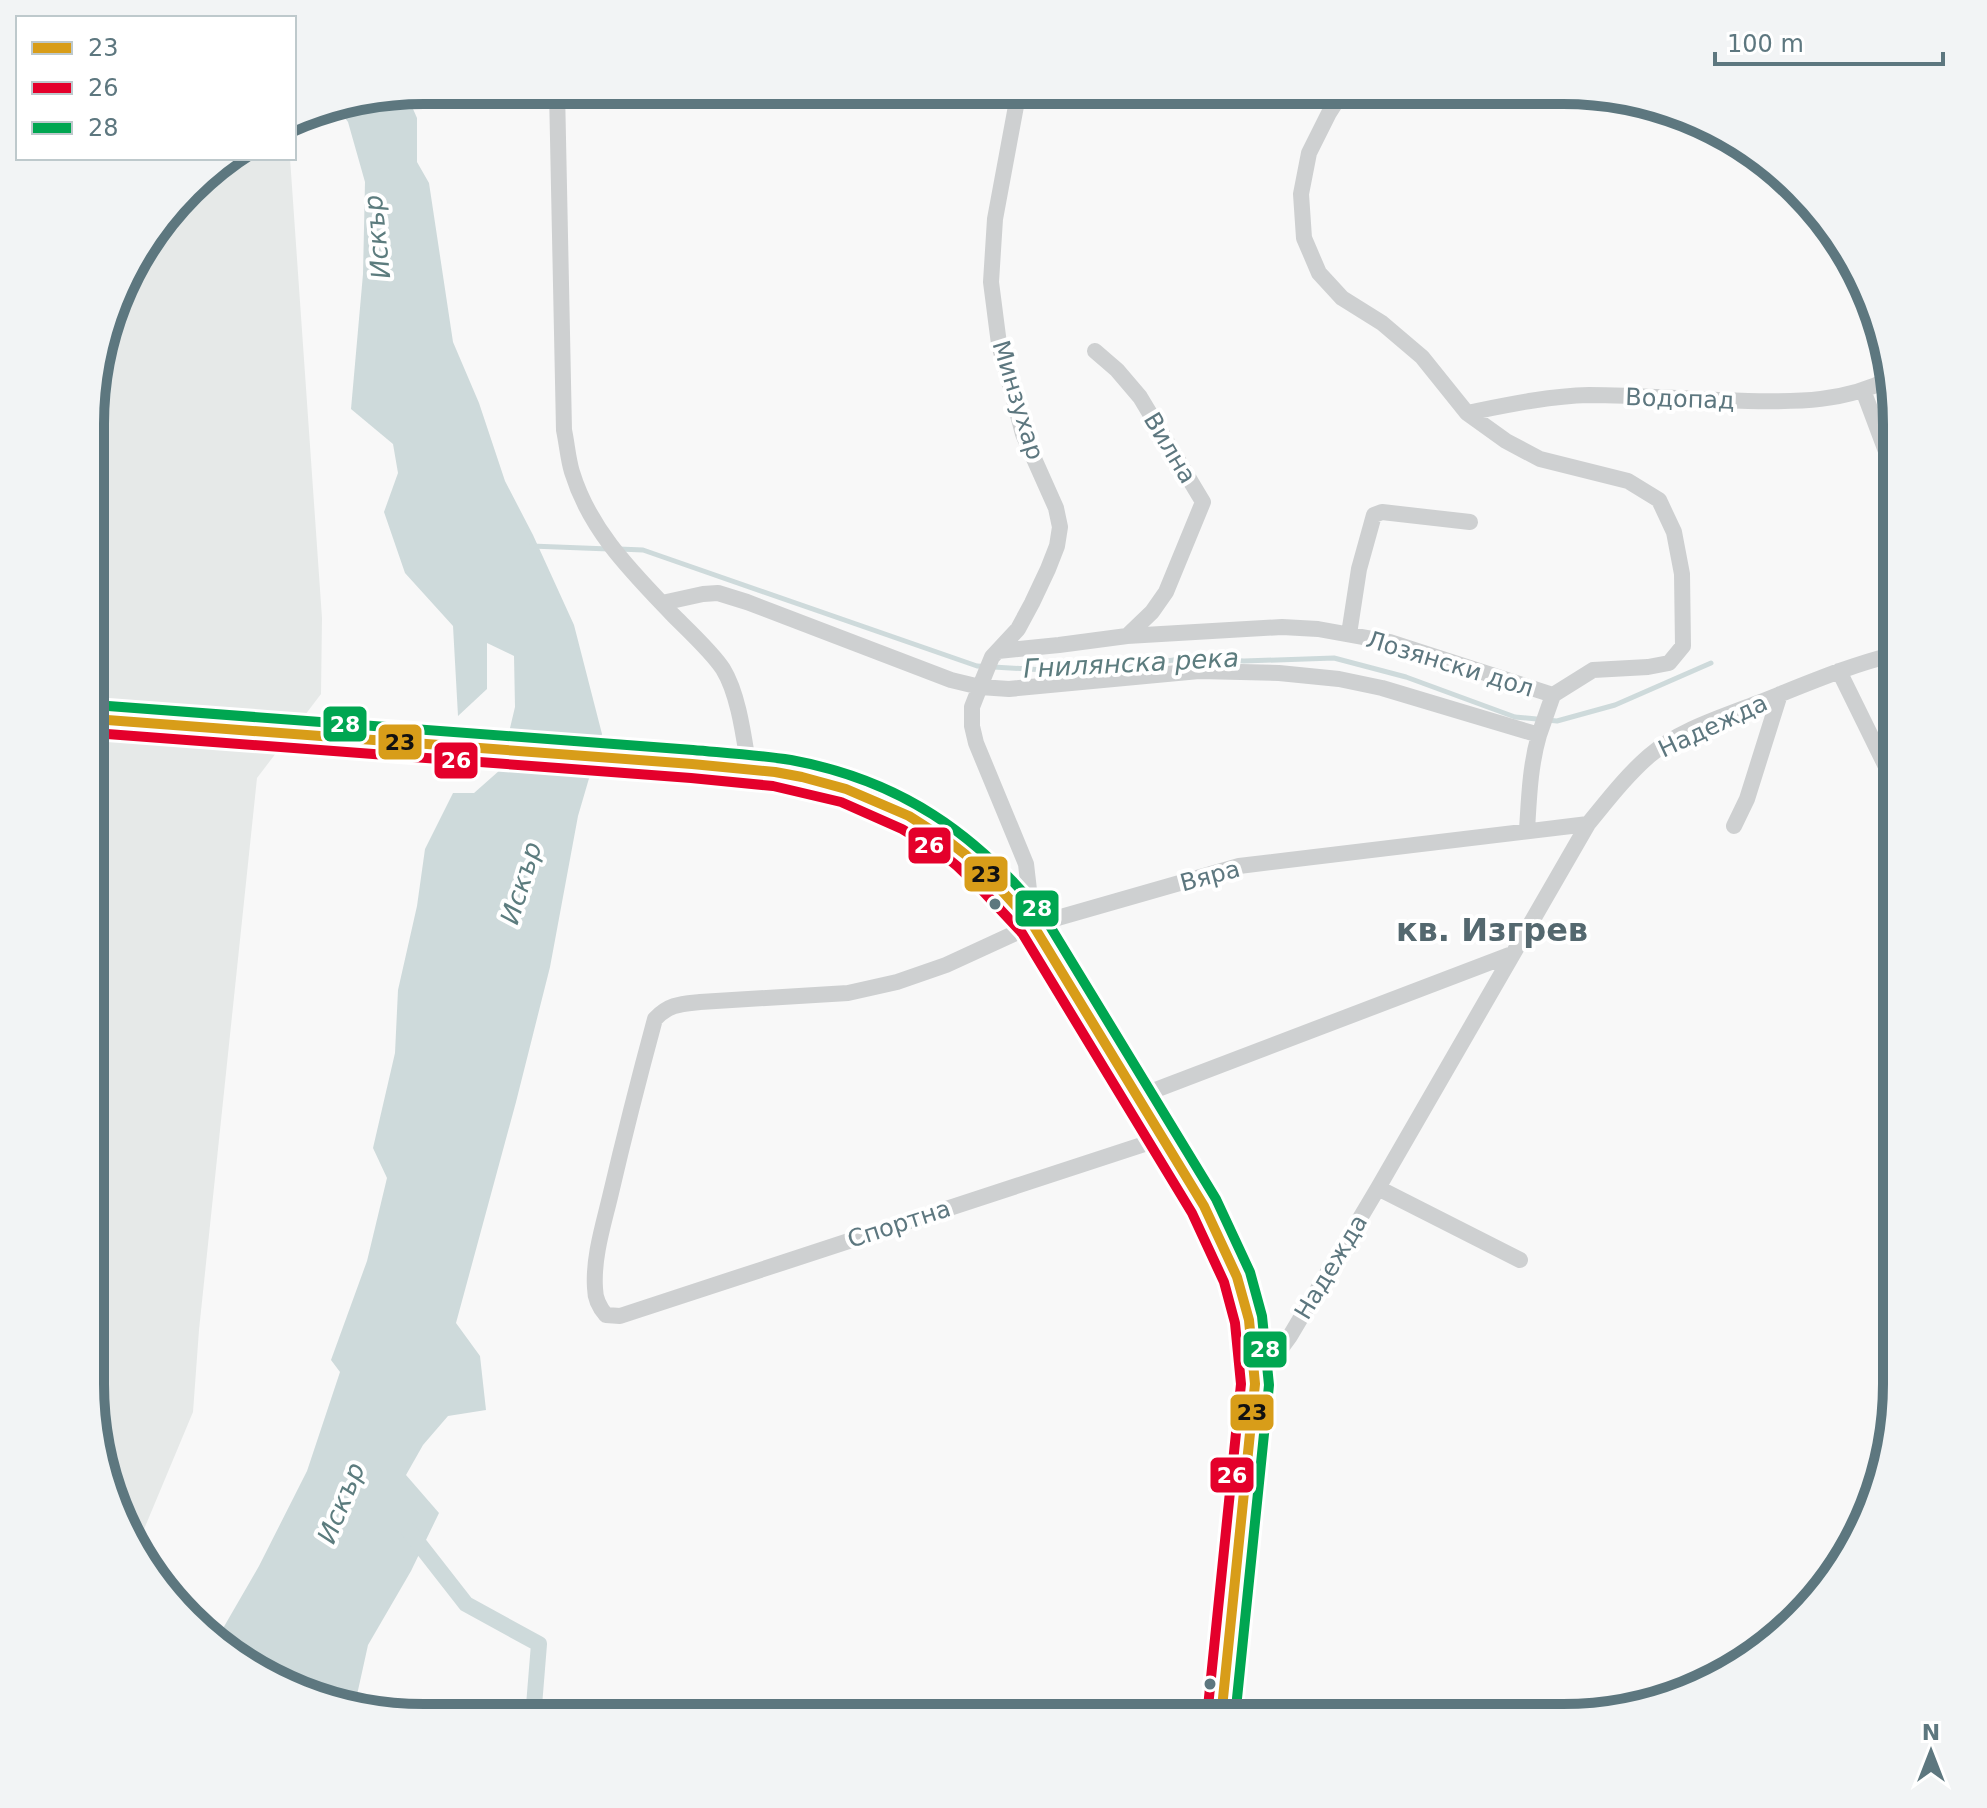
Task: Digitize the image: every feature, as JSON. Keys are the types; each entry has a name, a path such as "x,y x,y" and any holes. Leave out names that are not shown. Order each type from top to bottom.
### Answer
{"street":[{"path":"557,104 564,430 572,472 589,513 608,545 723,669 743,731 749,769"},
{"name":"Минзухар","path":"1016,104 995,219 991,282 999,344 1023,434 1056,508 1060,527 1057,546 1032,603 1018,629 995,654 981,683 972,707 972,726 976,743 1026,864 1033,925"},
{"name":"Лозянски дол","path":"995,654 1127,636 1282,627 1318,629 1414,649 1551,701 1593,670 1669,663 1683,646 1682,574 1674,532 1659,500 1628,481 1540,459 1506,441 1467,413 1422,357 1382,323 1342,298 1319,273 1304,238 1301,194 1309,153 1335,104"},
{"name":"Вилна","path":"1095,351 1117,370 1140,397 1203,502 1166,592 1152,612 1127,636"},
{"name":"Водопад","path":"1467,413 1522,402 1587,395 1800,402 1839,397 1880,383"},
{"path":"1863,390 1883,443"},
{"name":"Лозянски дол","path":"1349,634 1359,569 1374,515 1382,512 1470,522"},
{"name":"Лозянски дол","path":"662,603 718,593 951,680 1009,689 1199,671 1279,673 1339,679 1382,688 1540,731 1530,782 1527,830"},
{"name":"Надежда","path":"1255,1384 1290,1336 1588,824 1619,786 1650,755 1679,737 1839,671 1883,658"},
{"path":"1839,671 1883,761"},
{"path":"1734,826 1747,799 1780,694"},
{"path":"1540,731 1551,701"},
{"path":"104,720 717,766 802,777 896,809 937,833 966,855 1001,888 1033,925 1204,1206 1237,1277 1249,1320 1255,1384 1222,1704"},
{"name":"Вяра","path":"636,1311 620,1316 606,1315 598,1305 596,1266 624,1137 655,1019 665,1009 680,1004 848,993 897,982 946,965 1033,925 1239,866 1588,824"},
{"path":"1137,1097 1512,954"},
{"name":"Спортна","path":"636,1311 1163,1138"},
{"name":"Надежда","path":"1378,1188 1520,1260"}],"shaded area":[{"path":"243,160 290,160 322,618 321,694 257,778 193,1412 142,1535 115,1467 107,1426 104,1384 105,403 110,362 128,302 147,264 170,229 213,183"}],"water":[{"name":"Искър","path":"403,105 411,105 417,118 417,162 429,183 453,342 479,403 505,481 574,625 602,734 578,816 550,967 456,1323 480,1356 486,1410 448,1416 423,1445 406,1475 439,1513 411,1571 368,1645 357,1697 321,1687 282,1671 221,1632 259,1566 307,1471 340,1372 331,1360 367,1261 387,1178 373,1148 395,1053 398,990 417,906 425,849 453,793 474,793 500,770 515,707 514,656 487,643 487,689 458,716 453,626 405,573 384,512 398,473 393,444 351,409 363,274 365,182 348,122 342,115"}],"waterway":[{"name":"Гнилянска река","path":"531,546 609,549"},
{"name":"Гнилянска река","path":"619,549 643,550 977,666 1061,671 1094,664 1117,669 1186,658 1244,661 1334,658 1406,677 1515,717 1557,721 1615,705 1711,663"},
{"path":"409,1531 466,1604 539,1644 534,1704"}],"transit line":[{"name":"28","path":"104,706 791,760 867,781 901,796 963,836 992,860 1045,918 1216,1199 1250,1272 1262,1316 1269,1385 1236,1704"},
{"name":"23","path":"104,720 775,772 846,789 909,816 966,855 1033,925 1204,1206 1237,1277 1249,1320 1255,1384 1222,1704"},
{"name":"26","path":"104,734 773,786 841,802 902,829 957,866 1022,933 1192,1213 1224,1282 1235,1323 1241,1384 1208,1704"}],"district":[{"name":"кв. Изгрев","path":"1492,930"}]}
